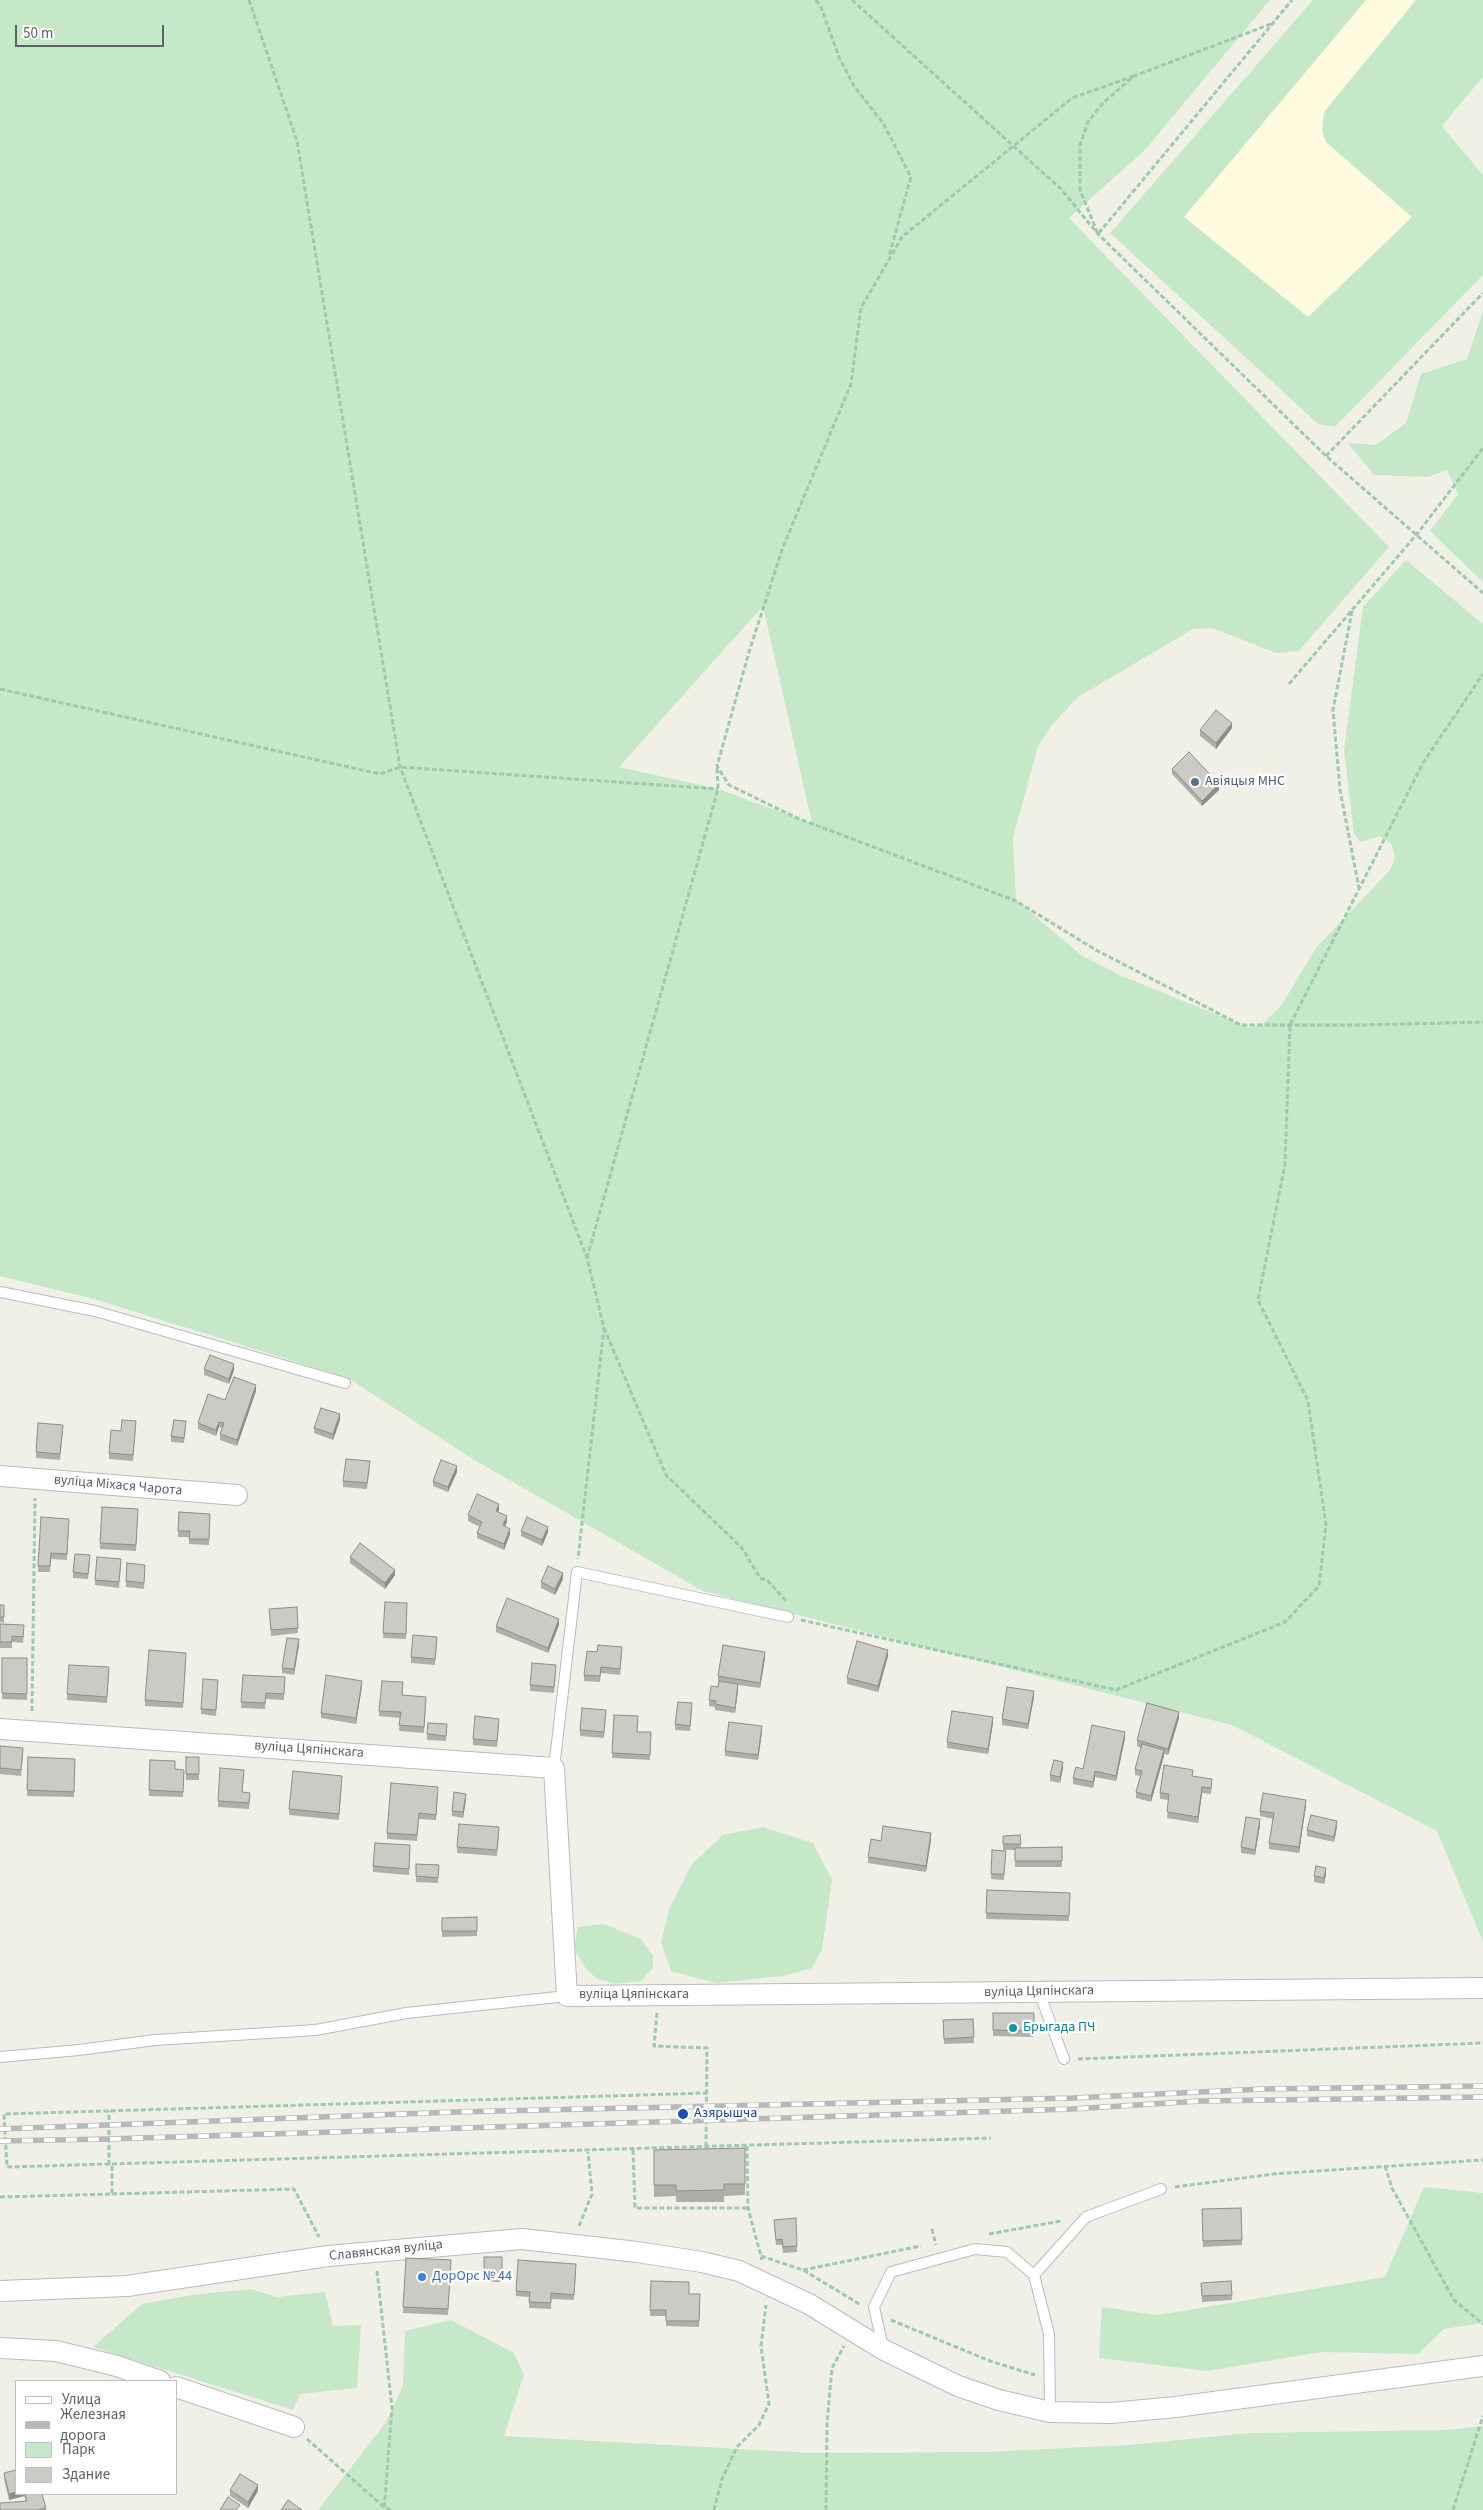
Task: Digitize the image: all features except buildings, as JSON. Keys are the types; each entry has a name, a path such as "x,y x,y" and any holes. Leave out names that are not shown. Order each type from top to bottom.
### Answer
{"street":[{"name":"вуліца Міхася Чарота","path":"0,1476 236,1496"},
{"name":"вуліца Цяпінскага","path":"0,1729 554,1768 568,1996 1483,1988"},
{"name":"Славянская вуліца","path":"0,2292 126,2286 328,2256 522,2239 638,2252 702,2262 739,2271 809,2304 884,2350 958,2386 999,2400 1050,2412 1112,2413 1176,2407 1483,2366"},
{"path":"0,2348 56,2350 117,2366 157,2380"},
{"path":"178,2388 294,2427"}],"lane":[{"path":"0,1292 95,1311 345,1383"},
{"path":"554,1768 577,1572 788,1617"},
{"path":"1039,1992 1064,2059"},
{"path":"0,2057 79,2050 155,2040 316,2030 398,2014 568,1996"},
{"path":"1034,2275 1086,2217 1161,2189"},
{"path":"884,2350 874,2307 892,2272 975,2249 1007,2252 1034,2275 1049,2334 1050,2412"}],"path":[{"path":"249,0 297,141 400,767 587,1258 604,1328 666,1475 742,1548 760,1578 768,1581 787,1600 788,1617 1116,1690 1285,1622 1319,1586 1326,1525 1308,1402 1258,1300 1284,1164 1290,1025 1423,763 1483,674"},
{"path":"816,0 821,7 839,57 854,86 883,123 911,177 888,262"},
{"path":"852,0 1014,144 1061,189 1098,234 1326,456 1483,593"},
{"path":"1098,234 1292,0"},
{"path":"587,1258 718,789 718,766 749,652 783,547 851,384 861,308 902,237 1072,98 1271,24"},
{"path":"1098,234 1080,190 1080,145 1088,122 1103,103 1134,76"},
{"path":"1326,456 1483,293"},
{"path":"1289,684 1417,534 1483,448"},
{"path":"1352,610 1333,710 1340,790 1359,888"},
{"path":"0,689 380,774 400,767 718,789"},
{"path":"718,766 729,785 797,818 1016,900 1096,950 1241,1025 1483,1022"},
{"path":"577,1572 604,1328"},
{"path":"31,1730 36,1480"},
{"path":"659,1995 654,2046 707,2048 706,2147"},
{"path":"1064,2059 1483,2043"},
{"path":"708,2093 4,2114 6,2168 588,2152 991,2138"},
{"path":"109,2111 112,2194"},
{"path":"714,2510 722,2478 737,2447 758,2424 770,2404 761,2346 768,2286 748,2208 747,2146"},
{"path":"633,2150 635,2208 748,2208"},
{"path":"572,2245 592,2194 588,2152"},
{"path":"1161,2189 1273,2174 1483,2160"},
{"path":"1385,2166 1392,2188 1454,2300 1483,2324"},
{"path":"0,2198 294,2189 328,2256"},
{"path":"374,2251 392,2408 384,2508"},
{"path":"761,2256 803,2270 875,2313 974,2355 1050,2379"},
{"path":"826,2510 828,2424 832,2368 853,2331"},
{"path":"1453,2510 1483,2416"},
{"path":"294,2427 384,2508 390,2510"}],"shaded area":[{"path":"1313,0 1483,0 1483,77 1442,126 1483,175 1483,275 1335,427 1318,424 1110,233"}],"green space":[{"path":"0,0 1270,0 1145,150 1069,218 1389,547 1299,651 1276,653 1212,628 1193,629 1078,697 1052,725 1038,746 1013,838 1016,900 1081,955 1122,976 1249,1028 1261,1025 1281,1006 1316,948 1390,870 1395,858 1392,845 1380,836 1361,842 1354,834 1344,750 1363,607 1406,560 1483,624 1483,1942 1437,1831 1232,1725 703,1591 471,1458 348,1378 94,1299 0,1276","holes":["763,606 812,823 718,789 619,767"]},
{"path":"1313,0 1366,0 1184,217 1308,317 1412,217 1326,142 1322,130 1324,112 1416,0 1483,0 1483,77 1442,126 1483,175 1483,275 1335,427 1318,424 1110,233"},
{"path":"1483,311 1483,582 1430,531 1458,494 1447,470 1428,477 1374,475 1348,443 1376,445 1406,423 1421,374 1467,359"},
{"path":"763,1827 813,1843 832,1880 822,1949 812,1968 783,1976 716,1983 671,1971 661,1942 669,1909 692,1864 723,1835"},
{"path":"604,1924 641,1939 653,1956 653,1968 641,1981 616,1984 596,1978 587,1970 574,1949 578,1927"},
{"path":"1424,2187 1483,2193 1483,2323 1444,2329 1418,2354 1322,2352 1208,2371 1099,2358 1102,2307 1158,2315 1385,2277"},
{"path":"251,2289 277,2297 325,2292 333,2326 361,2325 357,2388 300,2394 293,2410 93,2347 142,2304 192,2295"},
{"path":"451,2320 514,2353 524,2375 504,2436 813,2453 984,2452 1129,2445 1248,2433 1446,2430 1483,2426 1483,2510 318,2510 386,2422 403,2386 405,2331"}],"railway":[{"path":"0,2129 455,2112 1073,2098 1264,2089 1483,2086"},
{"path":"0,2141 1072,2109 1201,2101 1483,2097"}],"place":[{"name":"Авіяцыя МНС","path":"1195,782"},
{"name":"Брыгада ПЧ","path":"1013,2028"},
{"name":"Азярышча","path":"683,2114"},
{"name":"ДорОрс № 44","path":"422,2277"}]}
